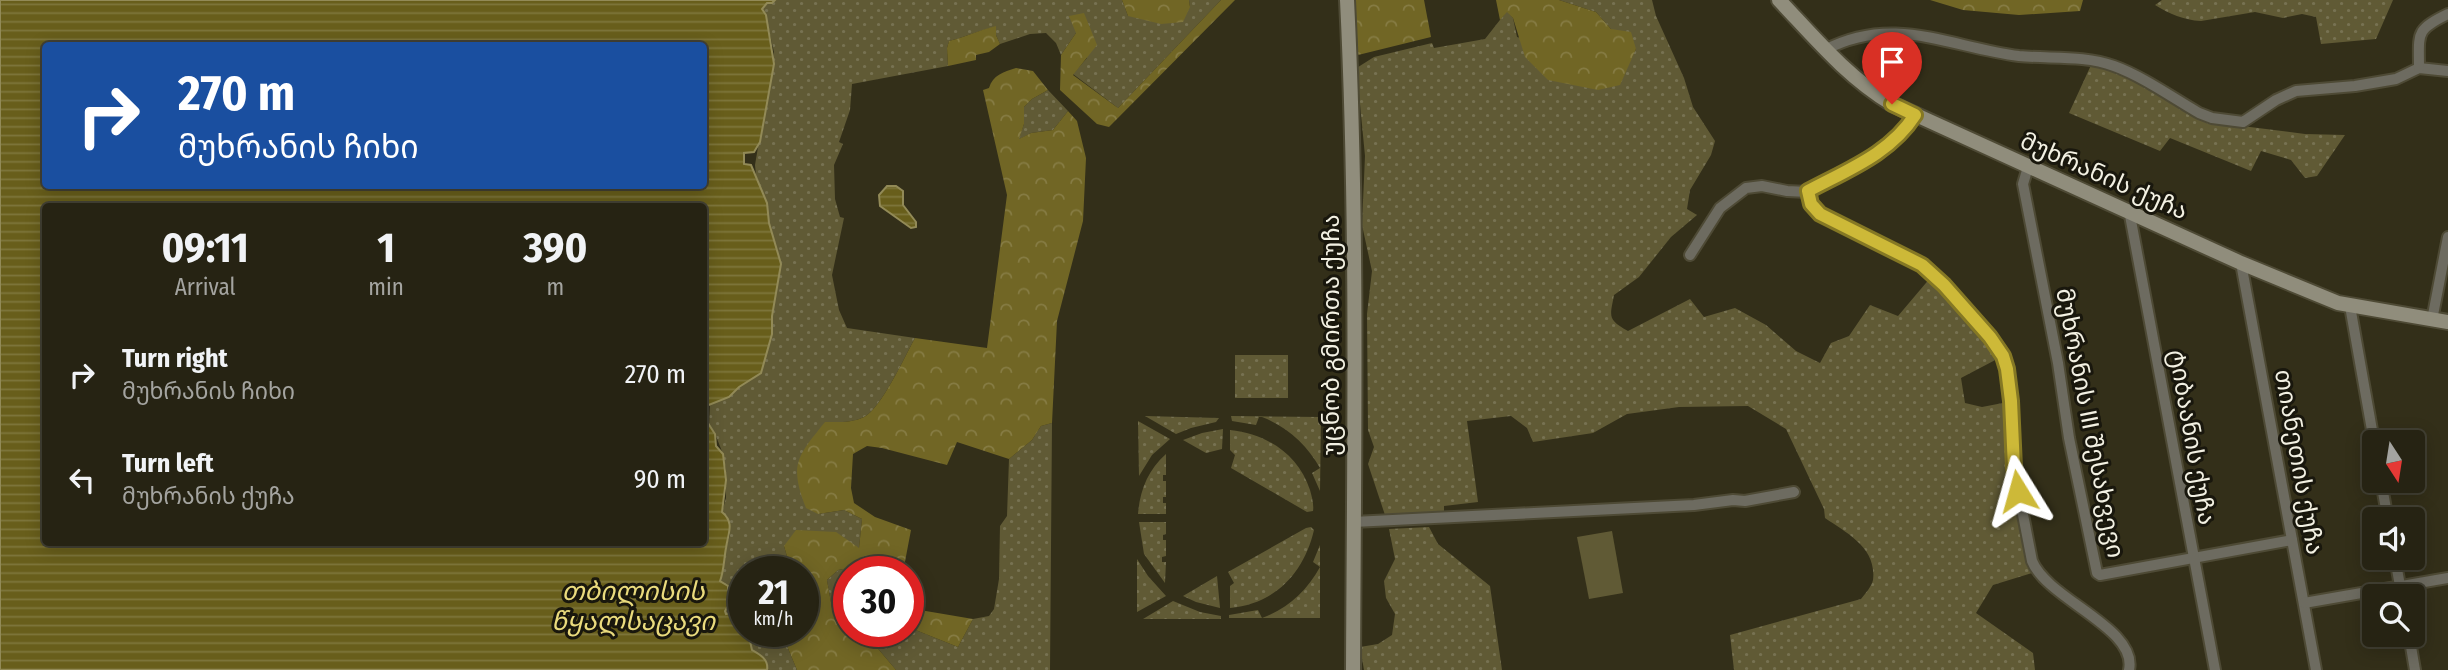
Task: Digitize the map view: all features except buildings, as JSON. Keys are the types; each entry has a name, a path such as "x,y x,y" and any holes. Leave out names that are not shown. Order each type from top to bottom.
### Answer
{"street":[{"name":"უცნობ გმირთა ქუჩა","path":"1348,0 1354,205 1353,670"},
{"name":"მუხრანის ქუჩა","path":"1779,0 1862,85 1892,104 2241,262 2350,306 2448,322"},
{"path":"2419,68 2419,37 2425,25 2448,14"},
{"path":"1825,50 1871,33 1911,33 2010,55 2093,59 2117,66 2199,113 2211,118 2244,122 2276,100 2296,91 2396,79 2419,68 2448,71"},
{"path":"1690,255 1720,208 1746,188 1762,186 1787,191 1808,191 1866,162 1907,127 1915,115"},
{"name":"მუხრანის III შესახვევი","path":"2028,167 2023,184 2058,363 2069,438 2097,573 2100,575 2292,540"},
{"path":"1808,191 1811,204 1820,214 1922,265 1944,285 1990,337 2003,356 2011,401 2014,468 2036,572 2120,640 2127,648 2129,670"},
{"name":"ტიბაანის ქუჩა","path":"2129,210 2215,670"},
{"path":"2432,320 2448,237"},
{"name":"თიანეთის ქუჩა","path":"2241,262 2316,670"},
{"path":"2350,306 2372,430"},
{"path":"1353,522 1694,505 1745,501 1794,492"},
{"path":"2425,585 2448,578"},
{"path":"2304,603 2362,596"},
{"path":"2411,647 2415,670"}],"shaded area":[{"path":"775,0 1122,0 1128,16 1190,7 1189,0 1221,0 1118,108 1073,74 1087,58 1076,33 1061,55 1056,43 1046,33 1030,34 1000,44 996,27 990,28 949,41 948,66 852,84 850,110 839,142 843,144 834,165 835,199 840,217 844,218 832,275 839,310 847,328 915,338 885,393 871,412 855,420 825,422 818,514 844,510 862,519 859,548 784,546 787,556 728,556 728,591 720,581 730,535 722,512 726,498 726,470 714,431 709,427 710,403 729,397 761,373 772,334 772,316 781,264 755,165 774,52 762,9"},
{"path":"1559,0 1652,0 1693,107 1715,141 1711,155 1690,190 1687,209 1697,215 1671,237 1639,277 1614,295 1611,313 1616,323 1628,331 1690,299 1704,317 1735,308 1766,325 1796,351 1820,363 1831,343 1849,336 1870,305 1898,316 1931,277 2001,357 1961,378 1965,403 1982,407 2008,402 2032,573 1993,585 1976,613 2033,653 2035,670 1734,670 1730,635 1861,599 1873,580 1873,569 1865,550 1851,536 1825,518 1824,509 1786,429 1748,406 1679,407 1627,414 1593,433 1533,442 1527,428 1511,416 1467,421 1478,502 1444,506 1444,513 1385,515 1368,464 1374,447 1368,430 1367,314 1372,271 1362,225 1365,156 1355,69 1374,57 1432,43 1434,48 1485,39 1507,11 1513,18 1517,37 1626,68 1636,49 1611,29 1596,12"},
{"path":"2162,0 2393,0 2376,39 2321,44 2316,17 2302,14 2283,18 2255,12 2201,21 2177,16 2155,5"},
{"path":"2092,63 2129,79 2198,116 2234,125 2305,134 2345,135 2317,176 2305,178 2291,160 2261,151 2251,171 2170,138 2160,151 2069,113"},
{"path":"1048,90 1068,111 1053,130 1031,133 1018,140 1024,124 1024,107"},
{"path":"1235,355 1288,355 1288,398 1235,398"},
{"path":"1145,416 1219,418 1216,422 1176,434"},
{"path":"1231,416 1321,417 1320,491 1312,473 1320,468 1296,438 1262,417 1259,417 1256,425 1232,421"},
{"path":"1138,421 1170,439 1152,455 1139,476"},
{"path":"1052,423 1050,670 896,670 877,647 924,647 924,633 958,647 973,619 989,616 994,609 999,579 1000,526 1007,516 1009,459 1032,440 1041,426"},
{"path":"1223,429 1222,449 1206,453 1183,440 1202,433"},
{"path":"1230,430 1268,441 1289,456 1305,477 1313,511 1307,512 1231,468 1235,455 1230,450"},
{"path":"1166,454 1166,475 1163,475 1163,481 1166,481 1166,497 1163,497 1163,503 1166,503 1166,514 1138,514 1146,481"},
{"path":"1139,522 1166,522 1163,540 1166,540 1166,556 1162,557 1162,562 1166,562 1165,583 1144,554"},
{"path":"1311,527 1314,530 1303,560 1285,584 1261,600 1230,608 1230,586 1234,583 1228,572"},
{"path":"1429,527 1438,544 1490,586 1502,670 1364,670 1360,647 1378,644 1392,635 1395,614 1386,598 1384,581 1395,559 1389,529"},
{"path":"1612,531 1623,593 1589,599 1577,537"},
{"path":"1320,545 1320,567 1313,562"},
{"path":"1137,559 1166,596 1137,612"},
{"path":"1320,567 1320,618 1262,618 1280,610 1296,598"},
{"path":"833,575 833,614 827,580"},
{"path":"1217,576 1220,608 1183,596"},
{"path":"1173,601 1200,612 1221,616 1221,619 1143,619"},
{"path":"1258,610 1262,618 1229,618 1229,615"},
{"path":"751,647 787,647 797,670 767,670 768,666"}],"green space":[{"path":"1122,0 1189,0 1190,7 1183,22 1161,24 1128,16"},
{"path":"1221,0 1235,0 1109,127 1097,124 1060,90 1061,55 1076,33 1069,16 1084,13 1097,45 1073,75 1118,108"},
{"path":"1355,0 1424,0 1431,37 1358,55"},
{"path":"1496,0 1559,0 1596,12 1611,29 1631,32 1636,49 1620,85 1598,90 1548,80 1525,57 1513,18 1507,12 1500,20"},
{"path":"1930,0 2083,0 2080,11 2019,15 1963,10"},
{"path":"996,26 1000,44 989,52 976,55 976,60 948,66 949,41"},
{"path":"1016,68 1033,71 1048,90 1024,107 1024,124 1019,139 1031,133 1053,130 1068,111 1077,121 1086,158 1083,221 1057,321 1052,423 1041,426 1032,440 1009,459 957,442 947,465 867,446 853,454 851,488 854,503 875,517 911,530 906,556 833,556 833,575 827,580 833,614 833,647 877,647 896,670 797,670 787,647 819,647 819,556 787,556 784,546 796,530 836,532 859,548 862,519 844,510 818,514 806,508 797,471 802,453 825,422 855,420 871,412 885,393 915,338 987,348 1007,195 983,90 989,88 993,80"},
{"path":"924,611 973,619 958,647 924,633"}],"water":[{"name":"თბილისის წყალსაცავი","path":"0,0 775,0 762,9 766,15 774,64 760,142 754,152 744,153 744,164 751,165 767,203 769,223 781,264 772,316 772,334 761,373 729,397 707,406 707,203 42,203 42,546 707,546 707,422 715,434 716,446 723,454 726,480 722,512 730,528 720,581 728,586 728,606 725,611 728,614 728,647 751,647 765,660 767,670 0,670"},
{"path":"887,186 896,186 903,191 903,205 916,222 916,227 911,228 880,206 879,195"}],"route":[{"path":"1892,104 1915,115 1907,127 1866,162 1808,191 1811,204 1820,214 1922,265 1944,285 1990,337 2003,356 2007,369 2018,491"}]}
